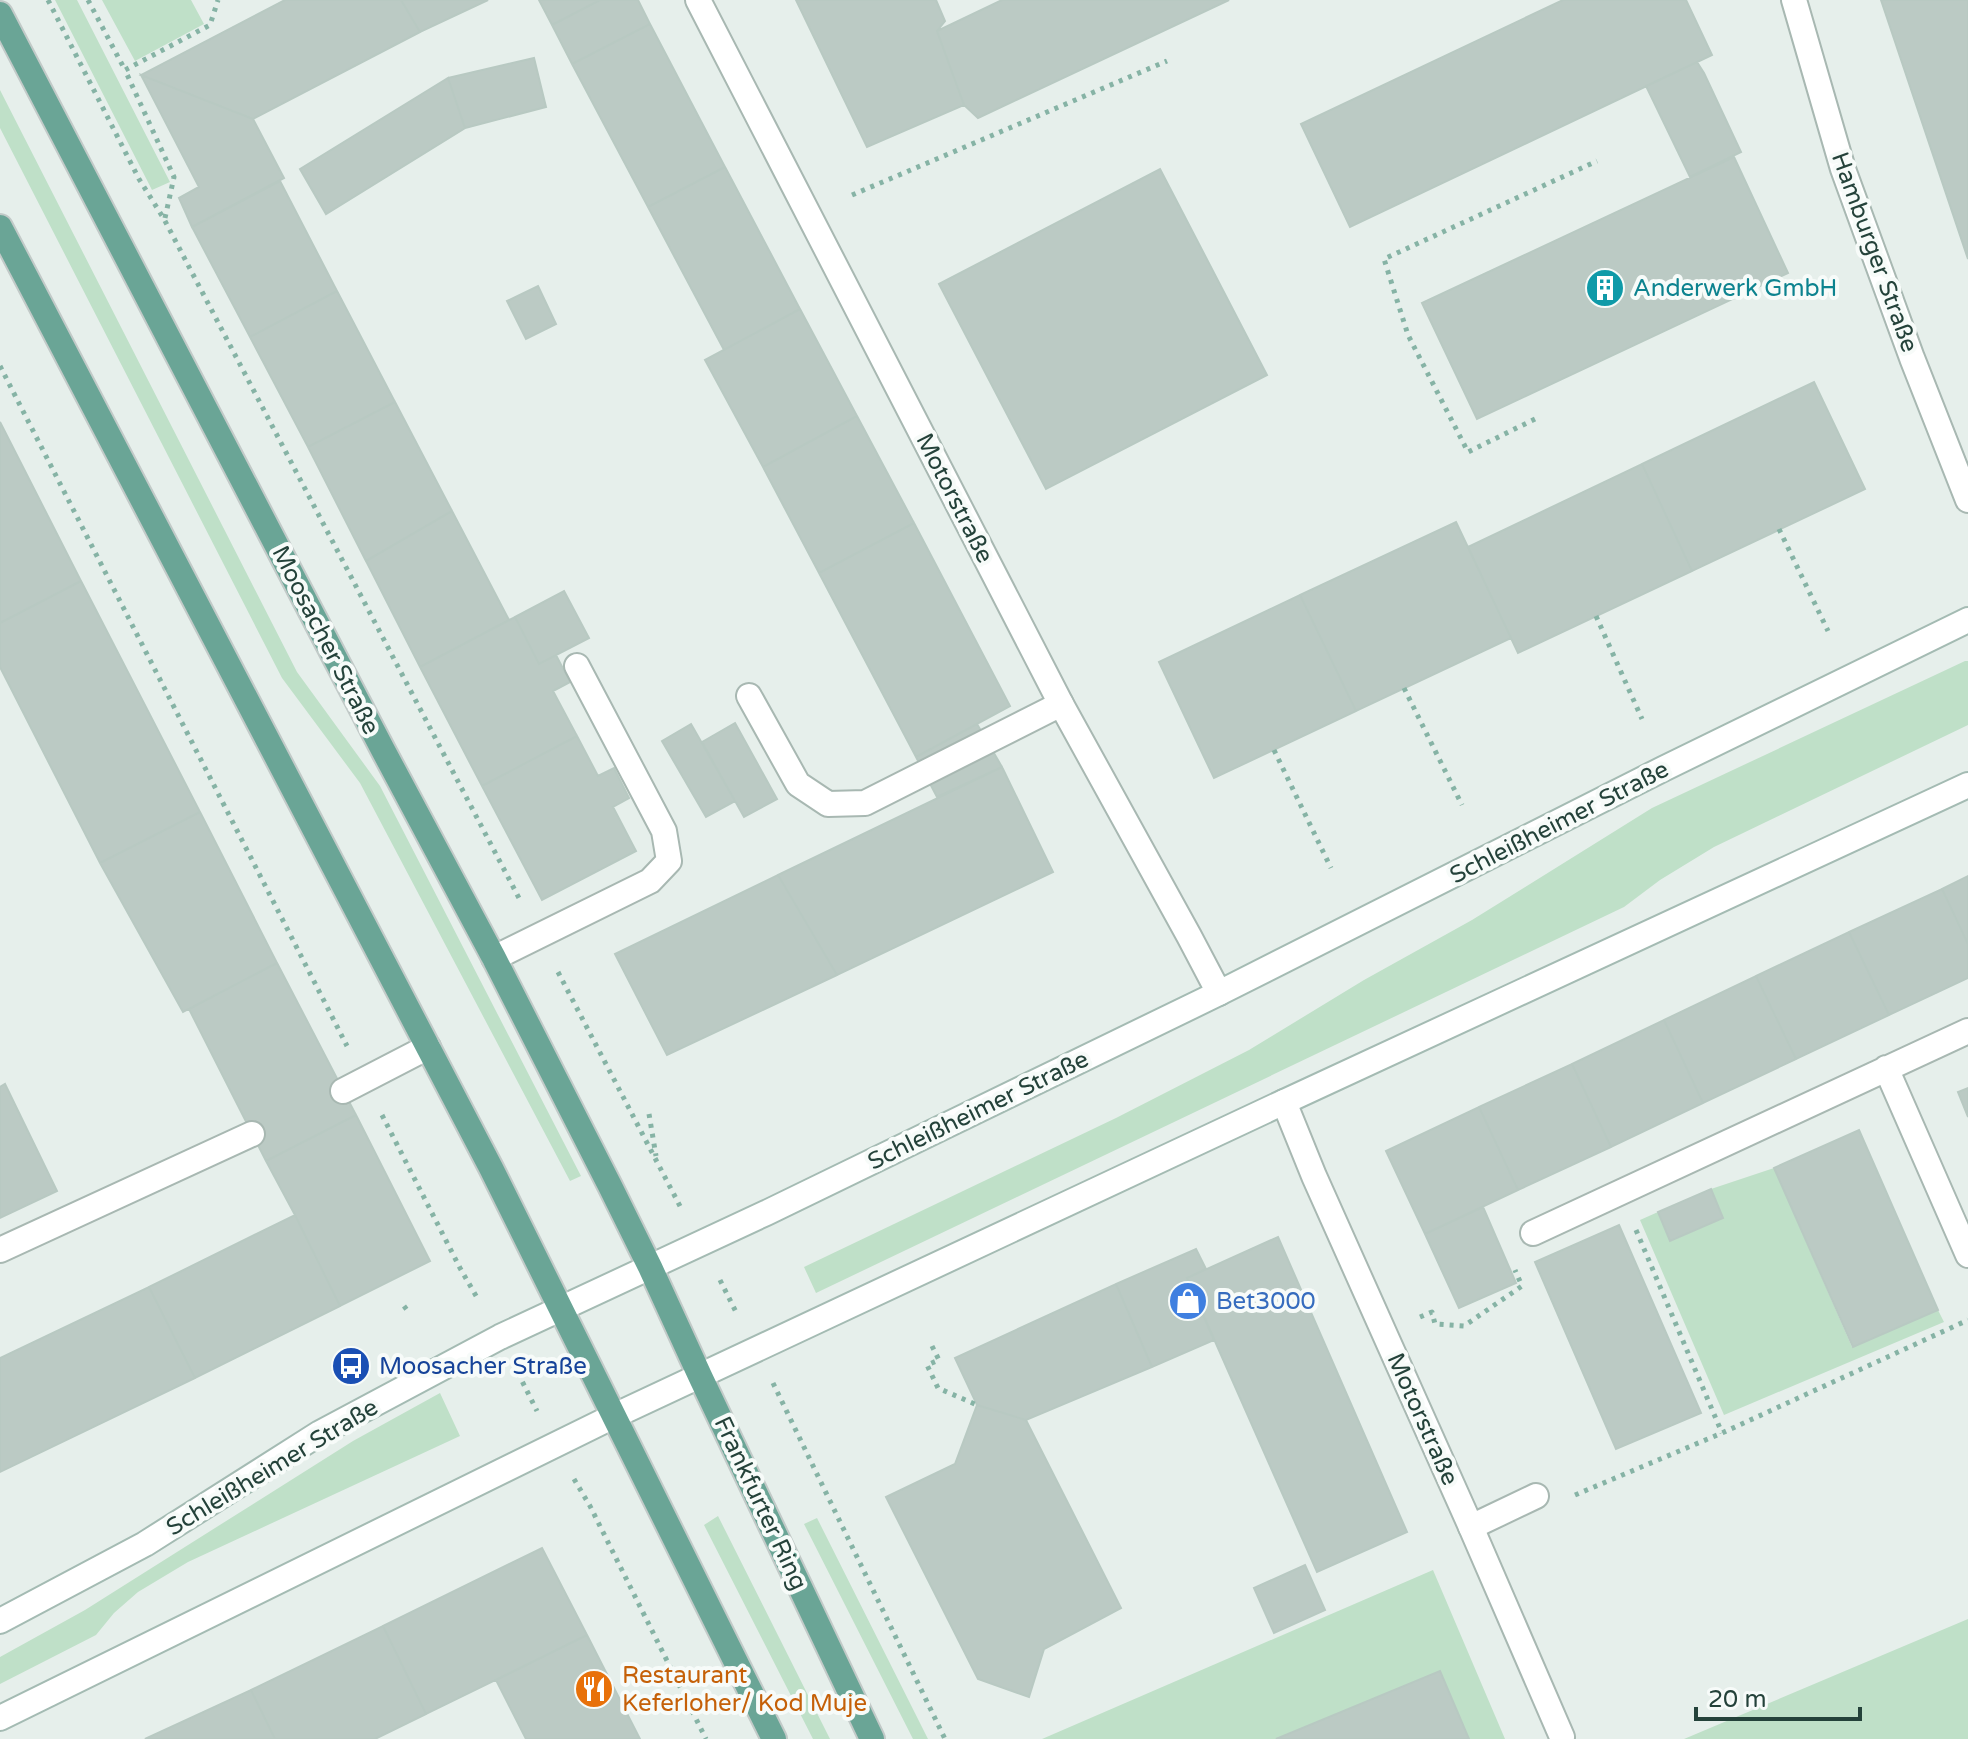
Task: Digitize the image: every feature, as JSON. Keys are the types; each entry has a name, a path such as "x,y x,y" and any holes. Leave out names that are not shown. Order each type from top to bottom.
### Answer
{"main road":[{"name":"Motorstraße","path":"698,0 1061,704 1219,993"},
{"name":"Hamburger Straße","path":"1794,0 1843,169 1968,500"},
{"name":"Moosacher Straße","path":"0,14 494,958 650,1267"},
{"path":"0,227 491,1168 774,1739"},
{"name":"Schleißheimer Straße","path":"0,1621 145,1544 320,1433 500,1337 1219,993 1663,769 1968,620"},
{"path":"494,958 650,881 669,861 664,831 577,666"},
{"path":"749,696 798,784 828,804 865,803 1061,704"},
{"path":"0,1718 614,1416 1968,785"},
{"path":"1533,1233 1968,1031"},
{"path":"354,1085 428,1047"},
{"path":"1886,1068 1968,1255"},
{"name":"Motorstraße","path":"1284,1102 1562,1737"},
{"path":"0,1250 252,1134"},
{"name":"Frankfurter Ring","path":"650,1267 872,1739"},
{"path":"1471,1527 1536,1496"}],"path":[{"path":"48,0 139,179 164,219 756,1350 945,1739"},
{"path":"88,0 125,70 174,177 164,219"},
{"path":"125,70 210,25 218,0"},
{"path":"852,195 1167,61"},
{"path":"1535,419 1468,452 1408,335 1384,259 1597,161"},
{"path":"0,366 354,1085 500,1337 554,1445 590,1506 706,1739"},
{"path":"1779,529 1828,631"},
{"path":"1596,616 1642,719"},
{"path":"1404,688 1462,805"},
{"path":"1274,750 1331,868"},
{"path":"649,1114 657,1161"},
{"path":"1620,1192 1722,1433"},
{"path":"1384,1332 1432,1312 1435,1324 1464,1326 1522,1286 1505,1245 1533,1233"},
{"path":"404,1306 410,1314"},
{"path":"1536,1496 1575,1495 1722,1433 1968,1320"},
{"path":"932,1346 939,1360 927,1365 938,1388 977,1405"},
{"path":"678,1683 699,1681"}],"green space":[{"path":"55,0 77,0 170,182 152,190"},
{"path":"102,0 191,0 204,24 135,61"},
{"path":"0,90 297,672 380,786 581,1176 570,1181 360,783 282,678 0,128"},
{"path":"1968,661 1968,725 1714,847 1660,880 1624,907 816,1293 804,1267 1116,1118 1249,1050 1364,980 1472,920 1652,808"},
{"path":"1774,1168 1852,1347 1938,1310 1944,1322 1724,1415 1640,1220 1658,1212 1671,1241 1723,1218 1711,1189"},
{"path":"440,1393 460,1436 188,1562 138,1592 114,1613 96,1635 0,1684 0,1657 85,1610 353,1441"},
{"path":"718,1516 830,1739 813,1739 704,1525"},
{"path":"817,1518 928,1739 913,1739 804,1524"},
{"path":"1433,1570 1505,1739 1042,1739"},
{"path":"1968,1619 1968,1739 1684,1739"}],"building":[{"path":"285,0 401,0 420,32 253,119 141,75"},
{"path":"401,0 488,0 420,32"},
{"path":"539,0 600,0 552,25"},
{"path":"600,0 638,0 650,24 572,64 552,25"},
{"path":"796,0 936,0 945,21 937,31 964,105 867,147"},
{"path":"1002,0 1229,0 978,118 964,105 937,31"},
{"path":"1563,0 1686,0 1712,55 1350,227 1301,124"},
{"path":"1881,0 1968,0 1968,259 1882,3"},
{"path":"650,24 725,167 648,207 572,64"},
{"path":"534,58 546,107 465,128 448,78"},
{"path":"1697,62 1741,152 1690,177 1646,86"},
{"path":"141,75 253,119 284,178 192,227 179,198 199,187"},
{"path":"448,78 465,128 326,214 300,169"},
{"name":"Anderwerk GmbH","path":"1734,157 1788,273 1477,419 1422,303"},
{"path":"725,167 800,309 724,350 648,207"},
{"path":"1160,169 1267,375 1046,489 939,284"},
{"path":"280,181 337,291 250,337 192,227"},
{"path":"538,286 556,324 526,339 507,301"},
{"path":"337,291 395,402 308,447 250,337"},
{"path":"800,309 857,416 763,467 705,360"},
{"path":"1814,382 1865,489 1692,571 1642,464"},
{"path":"395,402 452,511 366,561 308,447"},
{"path":"857,416 914,523 819,573 763,467"},
{"path":"0,422 81,581 0,623"},
{"path":"1642,464 1692,571 1518,653 1468,547"},
{"path":"452,511 509,620 420,667 366,561"},
{"path":"1456,522 1511,638 1356,711 1300,595"},
{"path":"914,523 1010,706 916,757 819,573"},
{"path":"81,581 200,812 100,863 0,667 0,623"},
{"path":"564,591 589,638 539,664 515,617"},
{"path":"1300,595 1356,711 1214,778 1159,662"},
{"path":"515,617 539,664 556,655 570,682 553,691 577,736 482,786 420,667"},
{"path":"735,723 777,799 744,817 702,742"},
{"path":"691,724 735,801 706,817 662,741"},
{"path":"977,724 1002,767 937,797 916,757"},
{"path":"577,736 598,776 614,768 629,798 613,807 636,851 542,900 482,786"},
{"path":"1002,767 1053,872 837,975 778,875"},
{"path":"200,812 277,963 183,1012 100,863"},
{"path":"778,875 837,975 667,1055 615,954"},
{"path":"1968,876 1968,944 1942,889"},
{"path":"1942,889 1968,944 1968,978 1889,1015 1849,932"},
{"path":"1849,932 1889,1015 1796,1059 1756,976"},
{"path":"277,963 356,1115 266,1161 189,1009"},
{"path":"1756,976 1796,1059 1703,1103 1664,1020"},
{"path":"1664,1020 1703,1103 1611,1147 1572,1064"},
{"path":"1572,1064 1611,1147 1518,1190 1479,1107"},
{"path":"5,1084 57,1191 0,1218 0,1087"},
{"path":"1968,1088 1968,1117 1958,1092"},
{"path":"1479,1107 1518,1190 1425,1234 1386,1151"},
{"path":"356,1115 430,1261 340,1306 266,1161"},
{"path":"1859,1130 1938,1310 1853,1347 1774,1168"},
{"path":"1711,1189 1723,1218 1670,1241 1658,1212"},
{"path":"1483,1207 1516,1283 1459,1308 1425,1234"},
{"path":"295,1215 340,1306 195,1378 149,1287"},
{"path":"1619,1225 1701,1413 1616,1449 1535,1262"},
{"path":"1278,1237 1407,1532 1317,1572 1187,1278"},
{"path":"1196,1249 1206,1269 1187,1278 1214,1340 1152,1367 1116,1284"},
{"path":"1116,1284 1152,1367 1026,1420 977,1405 955,1358"},
{"path":"149,1287 195,1378 0,1472 0,1358"},
{"path":"977,1405 1026,1420 1121,1608 1044,1649 1029,1697 978,1679 886,1497 955,1464"},
{"path":"542,1548 587,1635 426,1714 383,1626"},
{"path":"1305,1565 1325,1610 1274,1633 1254,1588"},
{"path":"383,1626 426,1714 375,1739 275,1739 251,1690"},
{"path":"587,1635 640,1739 526,1739 496,1680"},
{"path":"1440,1671 1469,1739 1276,1739"},
{"path":"251,1690 275,1739 145,1739"}],"place":[{"name":"Anderwerk GmbH","path":"1605,288"},
{"name":"Bet3000","path":"1188,1301"},
{"name":"Moosacher Straße","path":"351,1366"},
{"name":"Restaurant Keferloher/ Kod Muje","path":"594,1689"}]}
